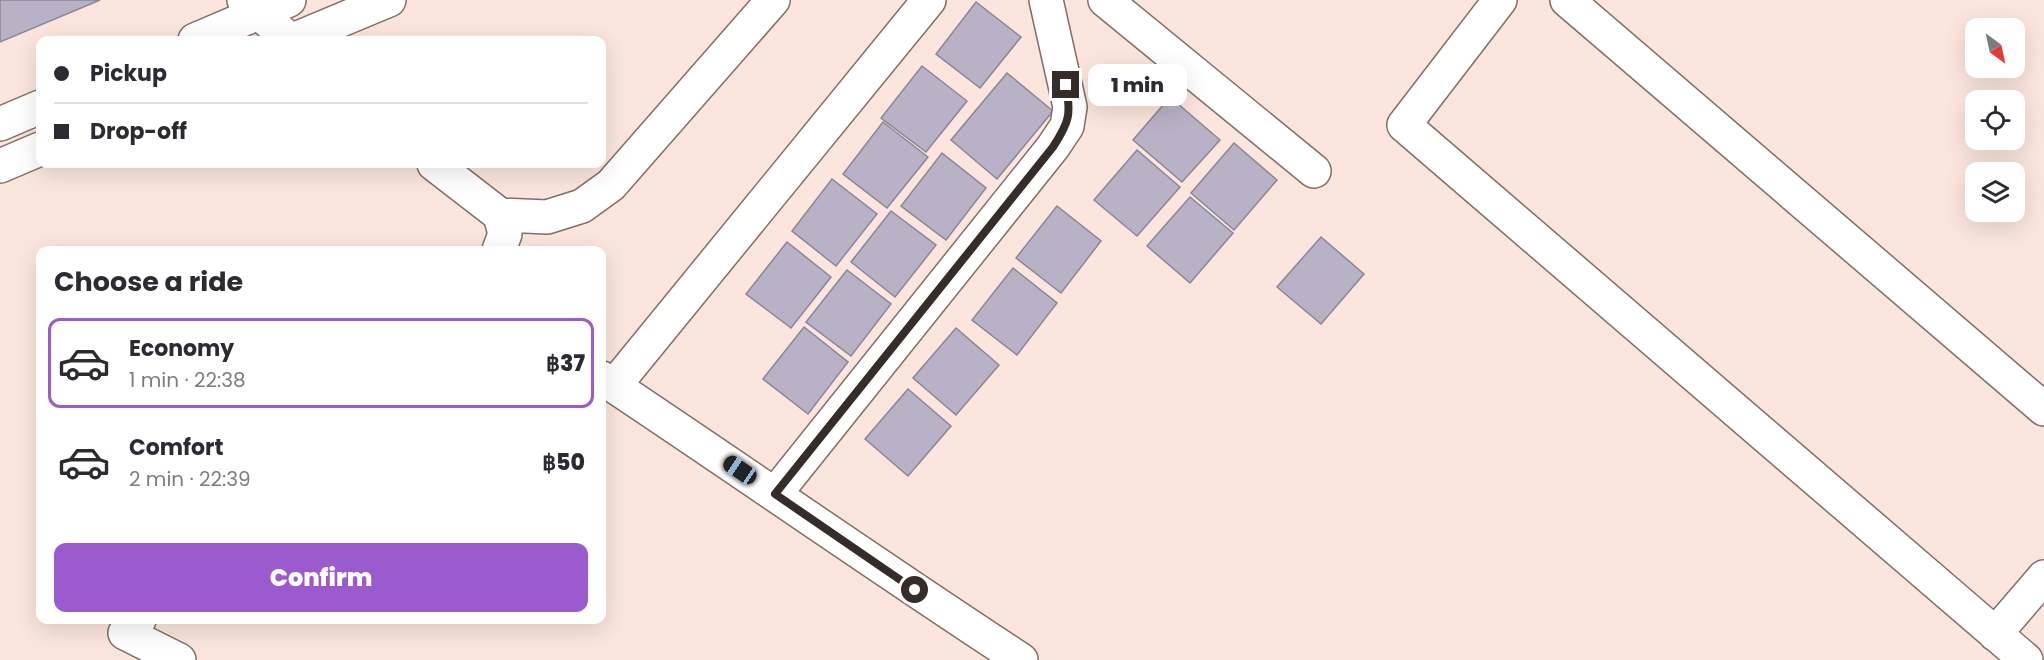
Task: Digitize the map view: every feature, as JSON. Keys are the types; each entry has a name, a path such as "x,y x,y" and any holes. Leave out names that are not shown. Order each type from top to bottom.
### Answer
{"street":[{"path":"202,36 251,6 289,0"},
{"path":"302,36 389,0"},
{"path":"439,168 500,215 547,217 582,206 611,185 773,0"},
{"path":"929,0 608,382 1021,660"},
{"path":"775,494 1046,156 1066,126 1070,107 1046,0"},
{"path":"1105,0 1314,171"},
{"path":"1500,0 1404,125 2026,660"},
{"path":"1567,0 2044,410"},
{"path":"251,6 287,36"},
{"path":"0,124 36,109"},
{"path":"0,166 36,151"},
{"path":"500,215 505,234 500,246"},
{"path":"1995,634 2044,577"},
{"path":"135,624 125,633 179,660"}],"building":[{"path":"0,0 100,0 0,42"},
{"path":"976,2 1021,37 980,88 936,54"},
{"path":"922,66 967,101 926,152 881,118"},
{"path":"1007,73 1053,111 997,179 951,140"},
{"path":"1170,97 1220,140 1182,182 1133,140"},
{"path":"883,122 928,157 887,208 843,174"},
{"path":"1234,143 1277,180 1234,230 1191,193"},
{"path":"1137,150 1180,187 1137,236 1094,200"},
{"path":"942,153 986,188 946,240 901,206"},
{"path":"832,179 877,214 836,266 792,231"},
{"path":"1190,197 1233,233 1190,283 1147,246"},
{"path":"1057,206 1101,241 1061,293 1016,258"},
{"path":"891,211 936,245 895,297 851,262"},
{"path":"1321,237 1364,274 1321,324 1277,287"},
{"path":"787,242 831,277 791,328 746,294"},
{"path":"1013,268 1057,303 1017,355 972,320"},
{"path":"847,270 891,304 851,356 806,322"},
{"path":"804,327 848,362 808,414 763,379"},
{"path":"956,328 999,365 956,415 913,378"},
{"path":"908,389 951,426 908,476 865,439"}],"route":[{"path":"915,590 775,494 1053,147 1066,126 1070,107 1066,85"}]}
